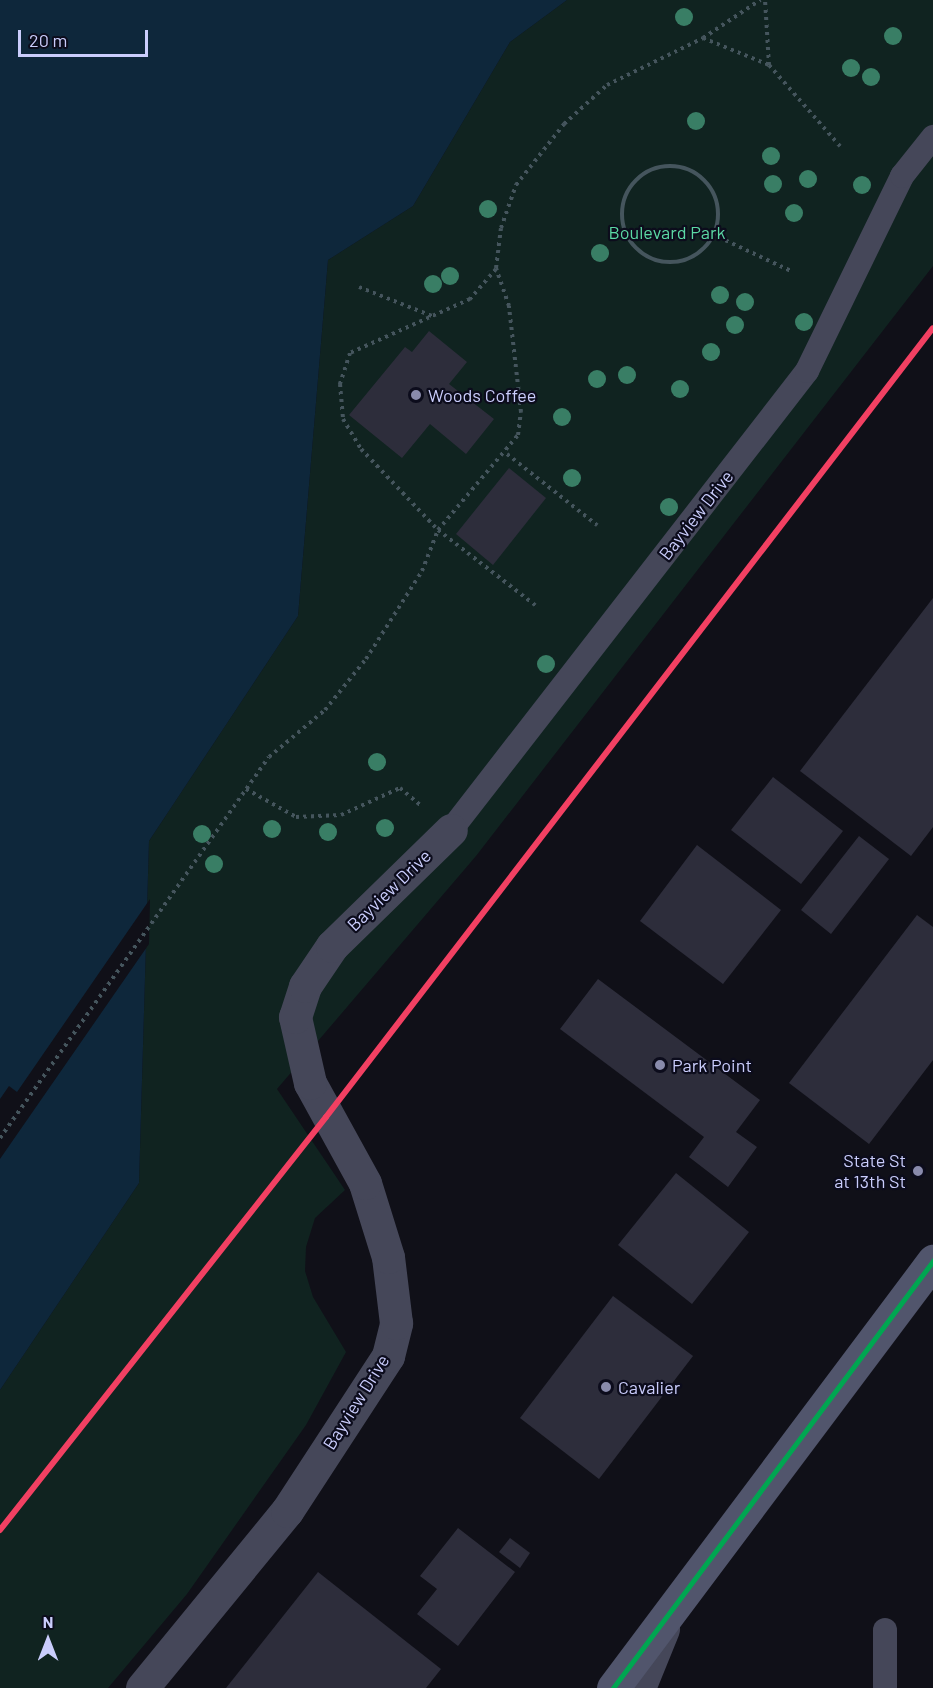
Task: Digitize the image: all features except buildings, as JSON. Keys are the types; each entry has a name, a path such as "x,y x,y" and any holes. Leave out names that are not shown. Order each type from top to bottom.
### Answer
{"main road":[{"path":"614,1688 933,1261"}],"street":[{"name":"Bayview Drive","path":"142,1688 287,1511 388,1356 396,1323 388,1257 365,1183 310,1083 295,1017 306,986 332,946 451,830"},
{"path":"639,1688 668,1617"}],"lane":[{"name":"Bayview Drive","path":"451,830 807,371 902,176 933,137"},
{"path":"885,1630 885,1688"}],"path":[{"path":"0,1138 194,858 269,757 348,683 422,571 438,530 507,454 518,435 521,412 509,306 496,268 501,228 516,185 564,124 607,85 703,38 760,0"},
{"path":"765,0 769,65"},
{"path":"703,38 769,65 840,146"},
{"path":"675,164 710,183 721,218 712,234 702,252 666,262 630,245 620,209 639,175 675,164"},
{"path":"712,234 790,271"},
{"path":"496,268 470,299 350,353 340,384 343,419 360,448 438,530 535,605"},
{"path":"359,287 433,316"},
{"path":"507,454 597,525"},
{"path":"246,789 296,817 341,815 400,788"}],"green space":[{"name":"Boulevard Park","path":"567,0 933,0 933,266 476,856 277,1089 345,1190 315,1218 306,1247 305,1271 313,1297 346,1352 306,1425 187,1594 108,1688 0,1688 0,1390 139,1183 149,841 298,616 328,260 413,206 510,42"}],"water":[{"path":"0,0 567,0 510,42 413,206 328,260 298,616 149,841 139,1183 0,1390"}],"pier":[{"path":"150,899 149,944 0,1159 0,1099 9,1086 17,1092"}],"transit line":[{"path":"0,1530 326,1117 933,328"},
{"path":"613,1688 933,1261"}],"place":[{"name":"Woods Coffee","path":"416,395"},
{"name":"Park Point","path":"660,1065"},
{"name":"State St at 13th St","path":"918,1171"},
{"name":"Cavalier","path":"606,1387"}]}
